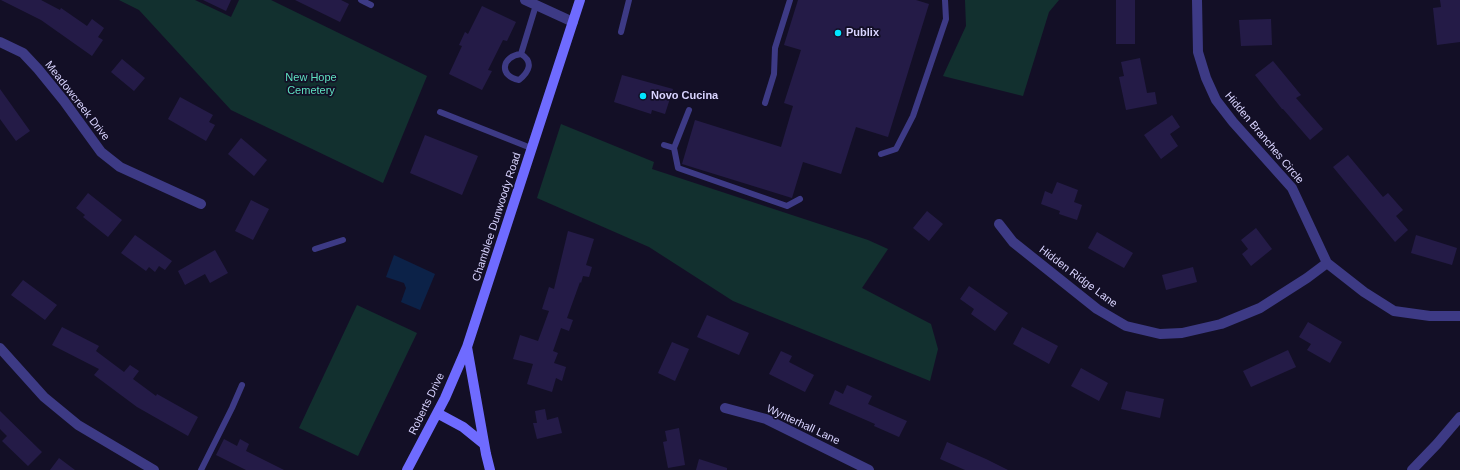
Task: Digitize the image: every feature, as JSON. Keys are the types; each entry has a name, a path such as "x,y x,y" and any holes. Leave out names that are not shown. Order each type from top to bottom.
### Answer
{"street":[{"path":"525,0 573,22"},
{"name":"Chamblee Dunwoody Road","path":"490,470 467,347 580,0"},
{"name":"Hidden Branches Circle","path":"1197,0 1198,52 1206,78 1216,100 1233,122 1292,188 1327,263"},
{"name":"Meadowcreek Drive","path":"0,42 23,53 38,69 64,101 101,152 120,166 201,204"},
{"name":"Hidden Ridge Lane","path":"999,224 1013,242 1097,309 1126,326 1160,334 1182,333 1215,325 1253,310 1307,278 1327,263"},
{"path":"1327,263 1364,292 1394,312 1430,316 1460,316"},
{"name":"Roberts Drive","path":"407,470 437,413 467,347"},
{"path":"0,348 44,397 78,425 154,470"},
{"name":"Wynterhall Lane","path":"725,408 766,419 857,467 869,470"},
{"path":"437,413 463,427 484,444"},
{"path":"1412,470 1460,417"}],"lane":[{"path":"361,0 371,5"},
{"path":"765,103 774,74 775,50 790,0"},
{"path":"881,154 896,149 913,116 946,19 945,0"},
{"path":"621,32 626,1"},
{"path":"521,54 536,5"},
{"path":"521,54 525,57 529,67 528,73 519,80 510,77 506,73 505,68 509,58 521,54"},
{"path":"689,110 674,148 678,168 787,206 800,199"},
{"path":"440,112 532,148"},
{"path":"664,145 674,148"},
{"path":"315,249 343,240"},
{"path":"201,470 242,385"}],"green space":[{"name":"New Hope Cemetery","path":"119,0 195,0 231,17 239,0 271,0 427,76 383,183 231,110 139,10"},
{"path":"965,0 1059,0 1049,12 1023,96 943,76 966,26"},
{"path":"561,124 654,162 652,169 868,240 888,249 862,288 931,324 938,349 930,381 733,301 649,247 537,198"},
{"path":"357,305 417,333 358,456 299,428"}],"water":[{"path":"394,255 435,274 420,310 401,302 406,288 404,283 386,277"}],"building":[{"path":"1,0 41,0 60,10 61,8 87,26 92,19 104,28 98,37 103,40 92,56 41,20"},
{"path":"203,0 231,0 226,11"},
{"path":"295,0 341,0 349,4 340,22"},
{"path":"798,0 916,0 929,4 888,137 856,127 841,174 803,162 792,198 682,164 695,120 781,147 793,106 784,103 801,50 784,45"},
{"path":"1116,0 1135,0 1135,44 1116,44"},
{"path":"1440,0 1460,0 1460,42 1437,45 1433,8 1441,7"},
{"path":"482,6 516,22 507,41 503,40 488,70 492,71 482,90 449,74 462,46 459,45 465,32 468,34"},
{"path":"1271,19 1272,45 1241,46 1239,20"},
{"path":"1140,58 1147,93 1155,92 1157,104 1126,110 1119,77 1124,76 1121,62"},
{"path":"122,59 145,78 134,91 111,72"},
{"path":"1273,61 1301,95 1296,98 1323,129 1310,140 1282,109 1255,75"},
{"name":"Novo Cucina","path":"622,75 673,89 665,114 652,110 651,114 614,102"},
{"path":"0,89 30,131 16,141 0,119"},
{"path":"180,97 213,115 209,122 215,125 206,141 168,119"},
{"path":"1172,115 1180,127 1170,134 1178,146 1161,159 1144,135"},
{"path":"425,135 478,156 462,195 410,173"},
{"path":"241,138 267,160 254,176 228,154"},
{"path":"1348,155 1383,197 1388,193 1403,210 1396,216 1408,230 1395,242 1333,167"},
{"path":"1057,182 1078,190 1074,202 1082,205 1077,220 1059,214 1060,211 1041,204 1045,191 1052,194"},
{"path":"88,193 122,220 108,237 83,217 85,215 76,208"},
{"path":"251,200 269,209 253,240 235,231"},
{"path":"927,211 943,224 929,241 913,228"},
{"path":"1256,228 1272,249 1251,266 1242,254 1248,249 1241,240"},
{"path":"568,231 594,239 586,265 592,267 589,277 583,276 581,283 580,282 567,318 573,320 569,331 561,328 553,351 558,353 554,363 566,367 562,381 556,378 552,392 527,384 533,364 513,359 520,335 538,341 549,311 542,309 549,287 554,289"},
{"path":"1097,232 1133,253 1124,268 1088,248"},
{"path":"135,235 172,261 165,270 159,266 155,272 149,267 146,271 121,253"},
{"path":"1416,235 1457,248 1452,265 1411,253"},
{"path":"215,250 228,273 210,283 205,274 185,285 178,271"},
{"path":"1193,267 1197,282 1166,290 1162,275"},
{"path":"23,280 57,305 45,320 11,295"},
{"path":"969,286 1008,313 995,331 971,314 974,309 960,299"},
{"path":"707,315 749,333 739,355 697,337"},
{"path":"1308,322 1342,342 1330,363 1307,350 1311,344 1299,337"},
{"path":"62,327 99,346 96,351 124,372 130,365 139,371 133,379 156,396 157,394 198,417 188,436 137,407 94,375 99,369 52,345"},
{"path":"1022,327 1058,346 1049,364 1013,344"},
{"path":"672,342 689,349 675,381 658,373"},
{"path":"1288,350 1296,367 1251,387 1243,371"},
{"path":"781,351 792,356 789,362 814,375 805,392 769,374"},
{"path":"1081,368 1108,383 1099,401 1071,386"},
{"path":"847,385 872,396 868,404 907,421 899,437 874,426 875,424 829,404 835,390 843,394"},
{"path":"1126,391 1164,399 1160,418 1121,409"},
{"path":"545,409 547,420 558,417 562,433 537,439 533,423 537,423 535,411"},
{"path":"0,411 42,452 28,466 2,441 7,436 0,429"},
{"path":"679,428 685,465 668,468 663,442 667,441 665,431"},
{"path":"224,439 237,446 240,439 249,444 246,451 284,470 246,470 216,455"},
{"path":"947,442 1008,470 965,470 940,459"},
{"path":"59,458 75,470 50,470"},
{"path":"699,459 727,468 727,470 696,470"}],"place":[{"name":"Publix","path":"838,33"},
{"name":"Novo Cucina","path":"643,96"}]}
